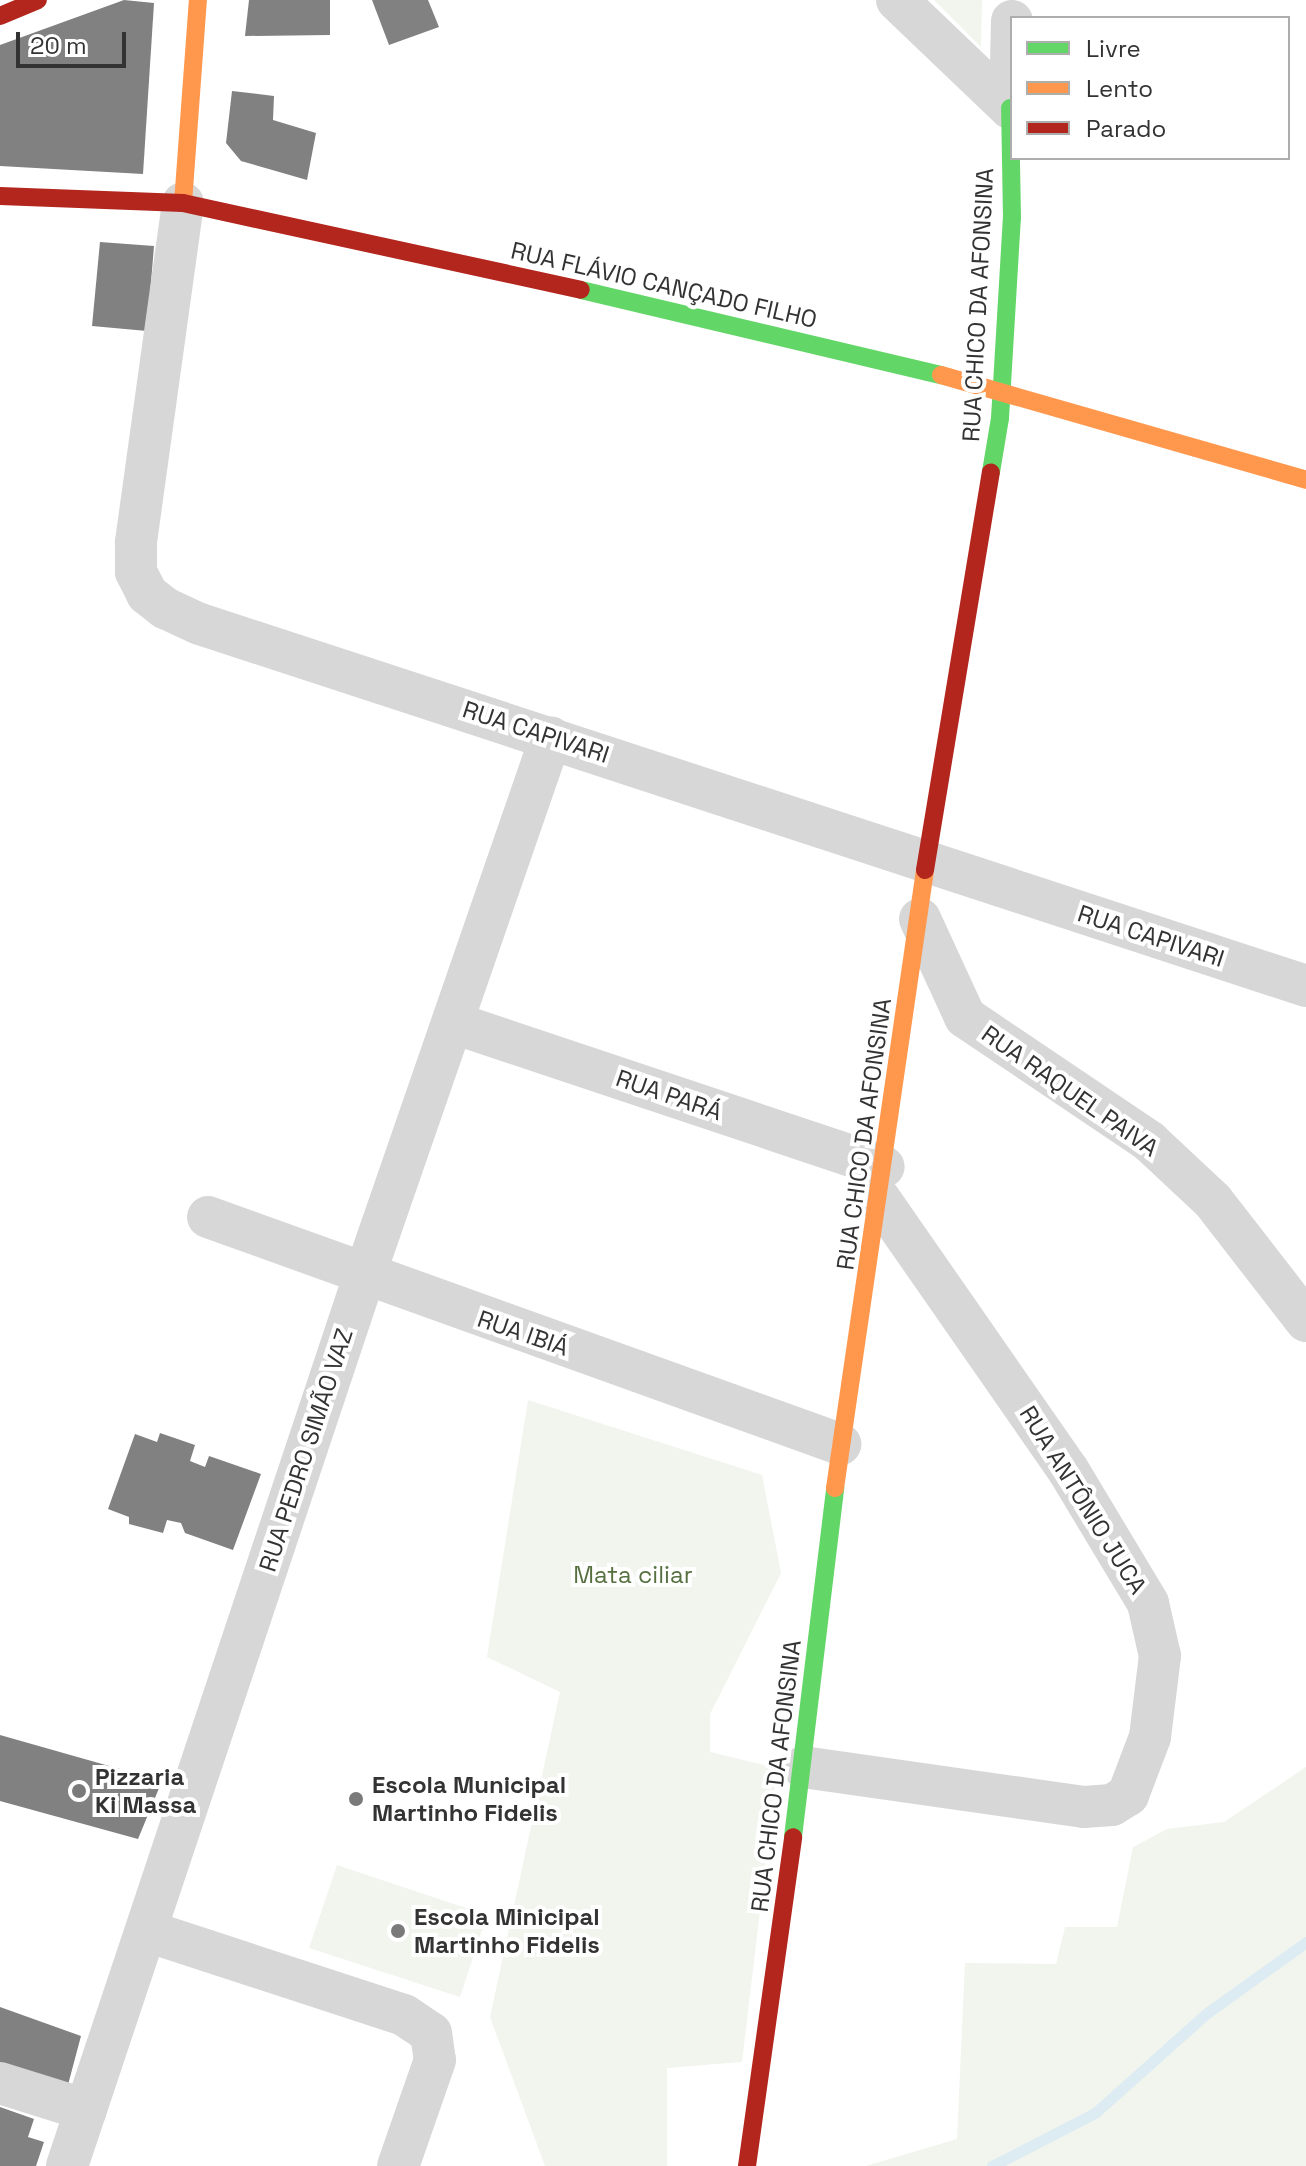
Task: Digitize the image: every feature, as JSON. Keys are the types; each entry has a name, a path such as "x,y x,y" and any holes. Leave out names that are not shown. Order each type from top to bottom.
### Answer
{"street":[{"path":"0,16 38,0"},
{"path":"183,203 198,0"},
{"path":"897,0 1010,108"},
{"name":"RUA CHICO DA AFONSINA","path":"747,2166 803,1767 840,1444 882,1183 926,863 1003,390 1012,218 1011,160"},
{"name":"RUA FLÁVIO CANÇADO FILHO","path":"0,196 183,203 442,257 1003,390 1306,480"},
{"name":"RUA CAPIVARI","path":"183,203 138,512 136,572 147,594 200,624 1306,986"},
{"name":"RUA PEDRO SIMÃO VAZ","path":"67,2166 364,1277 551,737"},
{"name":"RUA RAQUEL PAIVA","path":"920,919 965,1017 1150,1142 1213,1201 1306,1321"},
{"name":"RUA PARÁ","path":"454,1023 882,1183"},
{"name":"RUA ANTÔNIO JUCA","path":"803,1767 1084,1807 1112,1805 1128,1795 1150,1737 1160,1656 1157,1626 1141,1590 1068,1470 882,1183"},
{"name":"RUA IBIÁ","path":"208,1217 364,1277 840,1444"},
{"path":"147,1931 404,2015 431,2033 435,2060 398,2166"},
{"path":"0,2083 86,2110"}],"green space":[{"path":"934,0 982,0 981,47"},
{"name":"Mata ciliar","path":"528,1400 762,1475 781,1573 710,1714 710,1752 777,1768 742,2062 667,2068 667,2166 545,2166 490,2017 560,1692 487,1657"},
{"path":"1306,1767 1306,2166 866,2166 957,2139 965,1963 1056,1964 1065,1927 1117,1927 1133,1847 1167,1829 1224,1822"},
{"name":"Escola Minicipal Martinho Fidelis","path":"337,1865 487,1915 460,1997 309,1948"}],"building":[{"path":"124,0 154,3 143,174 0,166 0,45"},
{"path":"249,0 330,0 330,35 245,36"},
{"path":"372,0 428,0 439,27 389,45"},
{"path":"232,91 274,96 273,120 316,133 307,180 241,161 226,143"},
{"path":"100,242 154,246 147,331 92,326"},
{"path":"160,1433 195,1445 190,1461 205,1467 209,1456 261,1474 233,1550 185,1533 181,1523 167,1520 163,1533 129,1524 129,1517 108,1509 135,1434 157,1442"},
{"name":"Pizzaria Ki Massa","path":"0,1735 162,1781 138,1839 0,1801"},
{"path":"0,2007 81,2036 65,2096 0,2073"},
{"path":"0,2107 34,2119 28,2137 44,2142 36,2166 0,2166"}],"waterway":[{"path":"992,2166 1095,2113 1207,2013 1306,1942"}],"traffic: fast":[{"path":"991,472 1000,418 1012,218 1011,160"},
{"path":"581,290 941,375"},
{"path":"793,1837 835,1488"}],"traffic: slow":[{"path":"183,203 198,0"},
{"path":"941,375 1306,480"},
{"path":"835,1488 925,870"}],"traffic: jam":[{"path":"0,16 38,0"},
{"path":"0,196 183,203 581,290"},
{"path":"925,870 991,472"},
{"path":"747,2166 793,1837"}],"place":[{"name":"Pizzaria Ki Massa","path":"79,1791"},
{"name":"Escola Municipal Martinho Fidelis","path":"356,1799"},
{"name":"Escola Minicipal Martinho Fidelis","path":"398,1931"}]}
